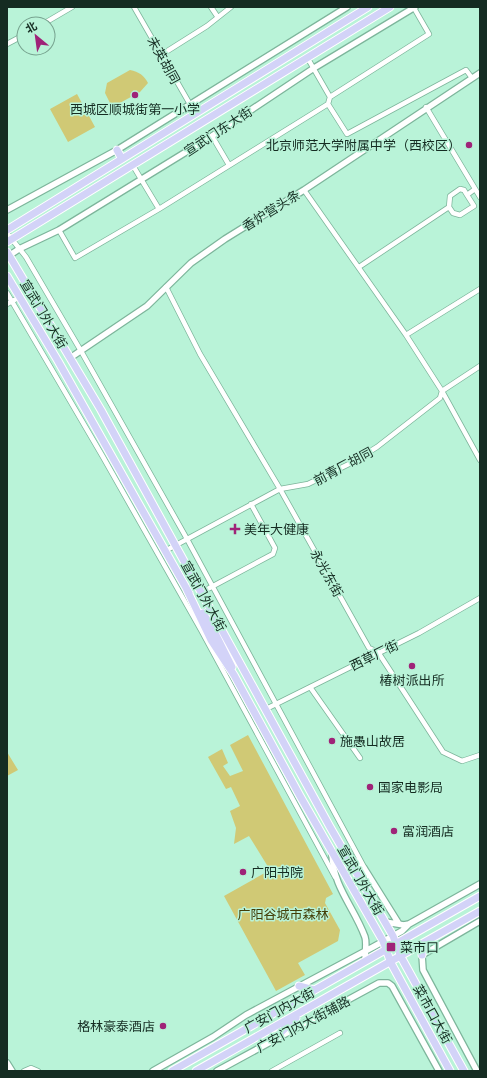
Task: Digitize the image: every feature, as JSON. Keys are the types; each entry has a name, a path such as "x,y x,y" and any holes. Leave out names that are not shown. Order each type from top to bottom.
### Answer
{"main road":[{"name":"宣武门东大街","path":"7,230 368,7"},
{"name":"宣武门东大街","path":"7,242 390,7"},
{"path":"117,150 122,158"},
{"name":"宣武门外大街","path":"8,255 101,410 344,851 393,936 396,944"},
{"name":"宣武门外大街","path":"7,276 58,361 187,590 215,633 231,665 234,675 332,853 383,941 386,950"},
{"name":"广安门内大街","path":"172,1071 480,896"},
{"path":"472,916 480,911"},
{"path":"472,916 480,914"},
{"name":"广安门内大街","path":"196,1071 472,916"},
{"path":"422,955 422,949 428,941"},
{"name":"菜市口大街","path":"396,944 401,957 464,1071"},
{"name":"菜市口大街","path":"386,950 450,1071"},
{"path":"299,986 314,990"},
{"path":"273,1040 304,1010"}],"street":[{"path":"56,16 72,7"},
{"name":"未英胡同","path":"134,7 195,113"},
{"path":"211,7 217,16"},
{"path":"161,55 207,26 217,16 231,7"},
{"path":"7,210 117,150 347,7"},
{"path":"59,230 75,258 159,209 328,104 330,97 429,34 414,7"},
{"name":"宣武门东大街","path":"8,255 59,230 212,136 314,68 414,7"},
{"path":"7,44 16,39"},
{"path":"307,58 330,97"},
{"path":"328,104 347,134 466,70 472,78"},
{"name":"香炉营头条","path":"70,358 147,306 191,263 208,251 304,190 426,107 480,73"},
{"path":"426,107 480,197"},
{"path":"212,136 228,165"},
{"path":"132,164 140,180 159,209"},
{"path":"460,189 464,190 474,206 460,215 453,213 449,208 450,196 460,189"},
{"path":"467,195 475,189"},
{"path":"304,190 406,335 442,391 480,460"},
{"path":"359,267 449,208"},
{"path":"7,233 26,256 81,350 212,586 364,868 399,924"},
{"name":"永光东街","path":"166,287 200,354 280,489 369,648 378,652 443,752 462,761 480,755"},
{"path":"406,335 480,289"},
{"path":"7,293 204,637 337,882 365,937 365,961"},
{"path":"7,304 20,297"},
{"name":"前青厂胡同","path":"165,551 280,489 308,484 329,475 357,459 377,447 440,398 442,391 480,366"},
{"path":"202,592 273,554 275,548 272,540 251,504"},
{"name":"西草厂街","path":"266,709 378,652 420,633 480,598"},
{"path":"310,687 360,758"},
{"path":"344,851 364,868"},
{"path":"332,853 333,868 337,882"},
{"path":"153,1071 213,1037 246,1015 393,936 409,924 480,884"},
{"path":"478,1071 423,970 422,955 480,921"},
{"path":"385,922 409,924"},
{"path":"357,955 365,944"},
{"name":"广安门内大街辅路","path":"217,1071 379,983 390,984 439,1071"},
{"path":"272,1071 340,1033"},
{"path":"7,1062 12,1071"},
{"path":"24,1071 31,1068 38,1071"}],"green space":[{"path":"130,70 141,74 148,83 140,92 118,104 110,103 105,93 107,83"},
{"path":"77,94 95,127 68,142 50,109"},
{"name":"广阳谷城市森林","path":"248,735 333,894 326,898 325,903 340,930 338,941 298,963 305,975 276,991 224,896 270,870 249,836 234,844 236,828 230,811 240,806 231,787 226,789 208,757 222,749 228,763 223,766 230,776 243,771 230,745"},
{"path":"7,752 18,770 7,776"}],"place":[{"name":"西城区顺城街第一小学","path":"135,95"},
{"name":"北京师范大学附属中学（西校区）","path":"469,145"},
{"name":"美年大健康","path":"235,529"},
{"name":"椿树派出所","path":"412,666"},
{"name":"施愚山故居","path":"332,741"},
{"name":"国家电影局","path":"370,787"},
{"name":"富润酒店","path":"394,831"},
{"name":"广阳书院","path":"243,872"},
{"name":"菜市口","path":"391,947"},
{"name":"格林豪泰酒店","path":"163,1026"}]}
